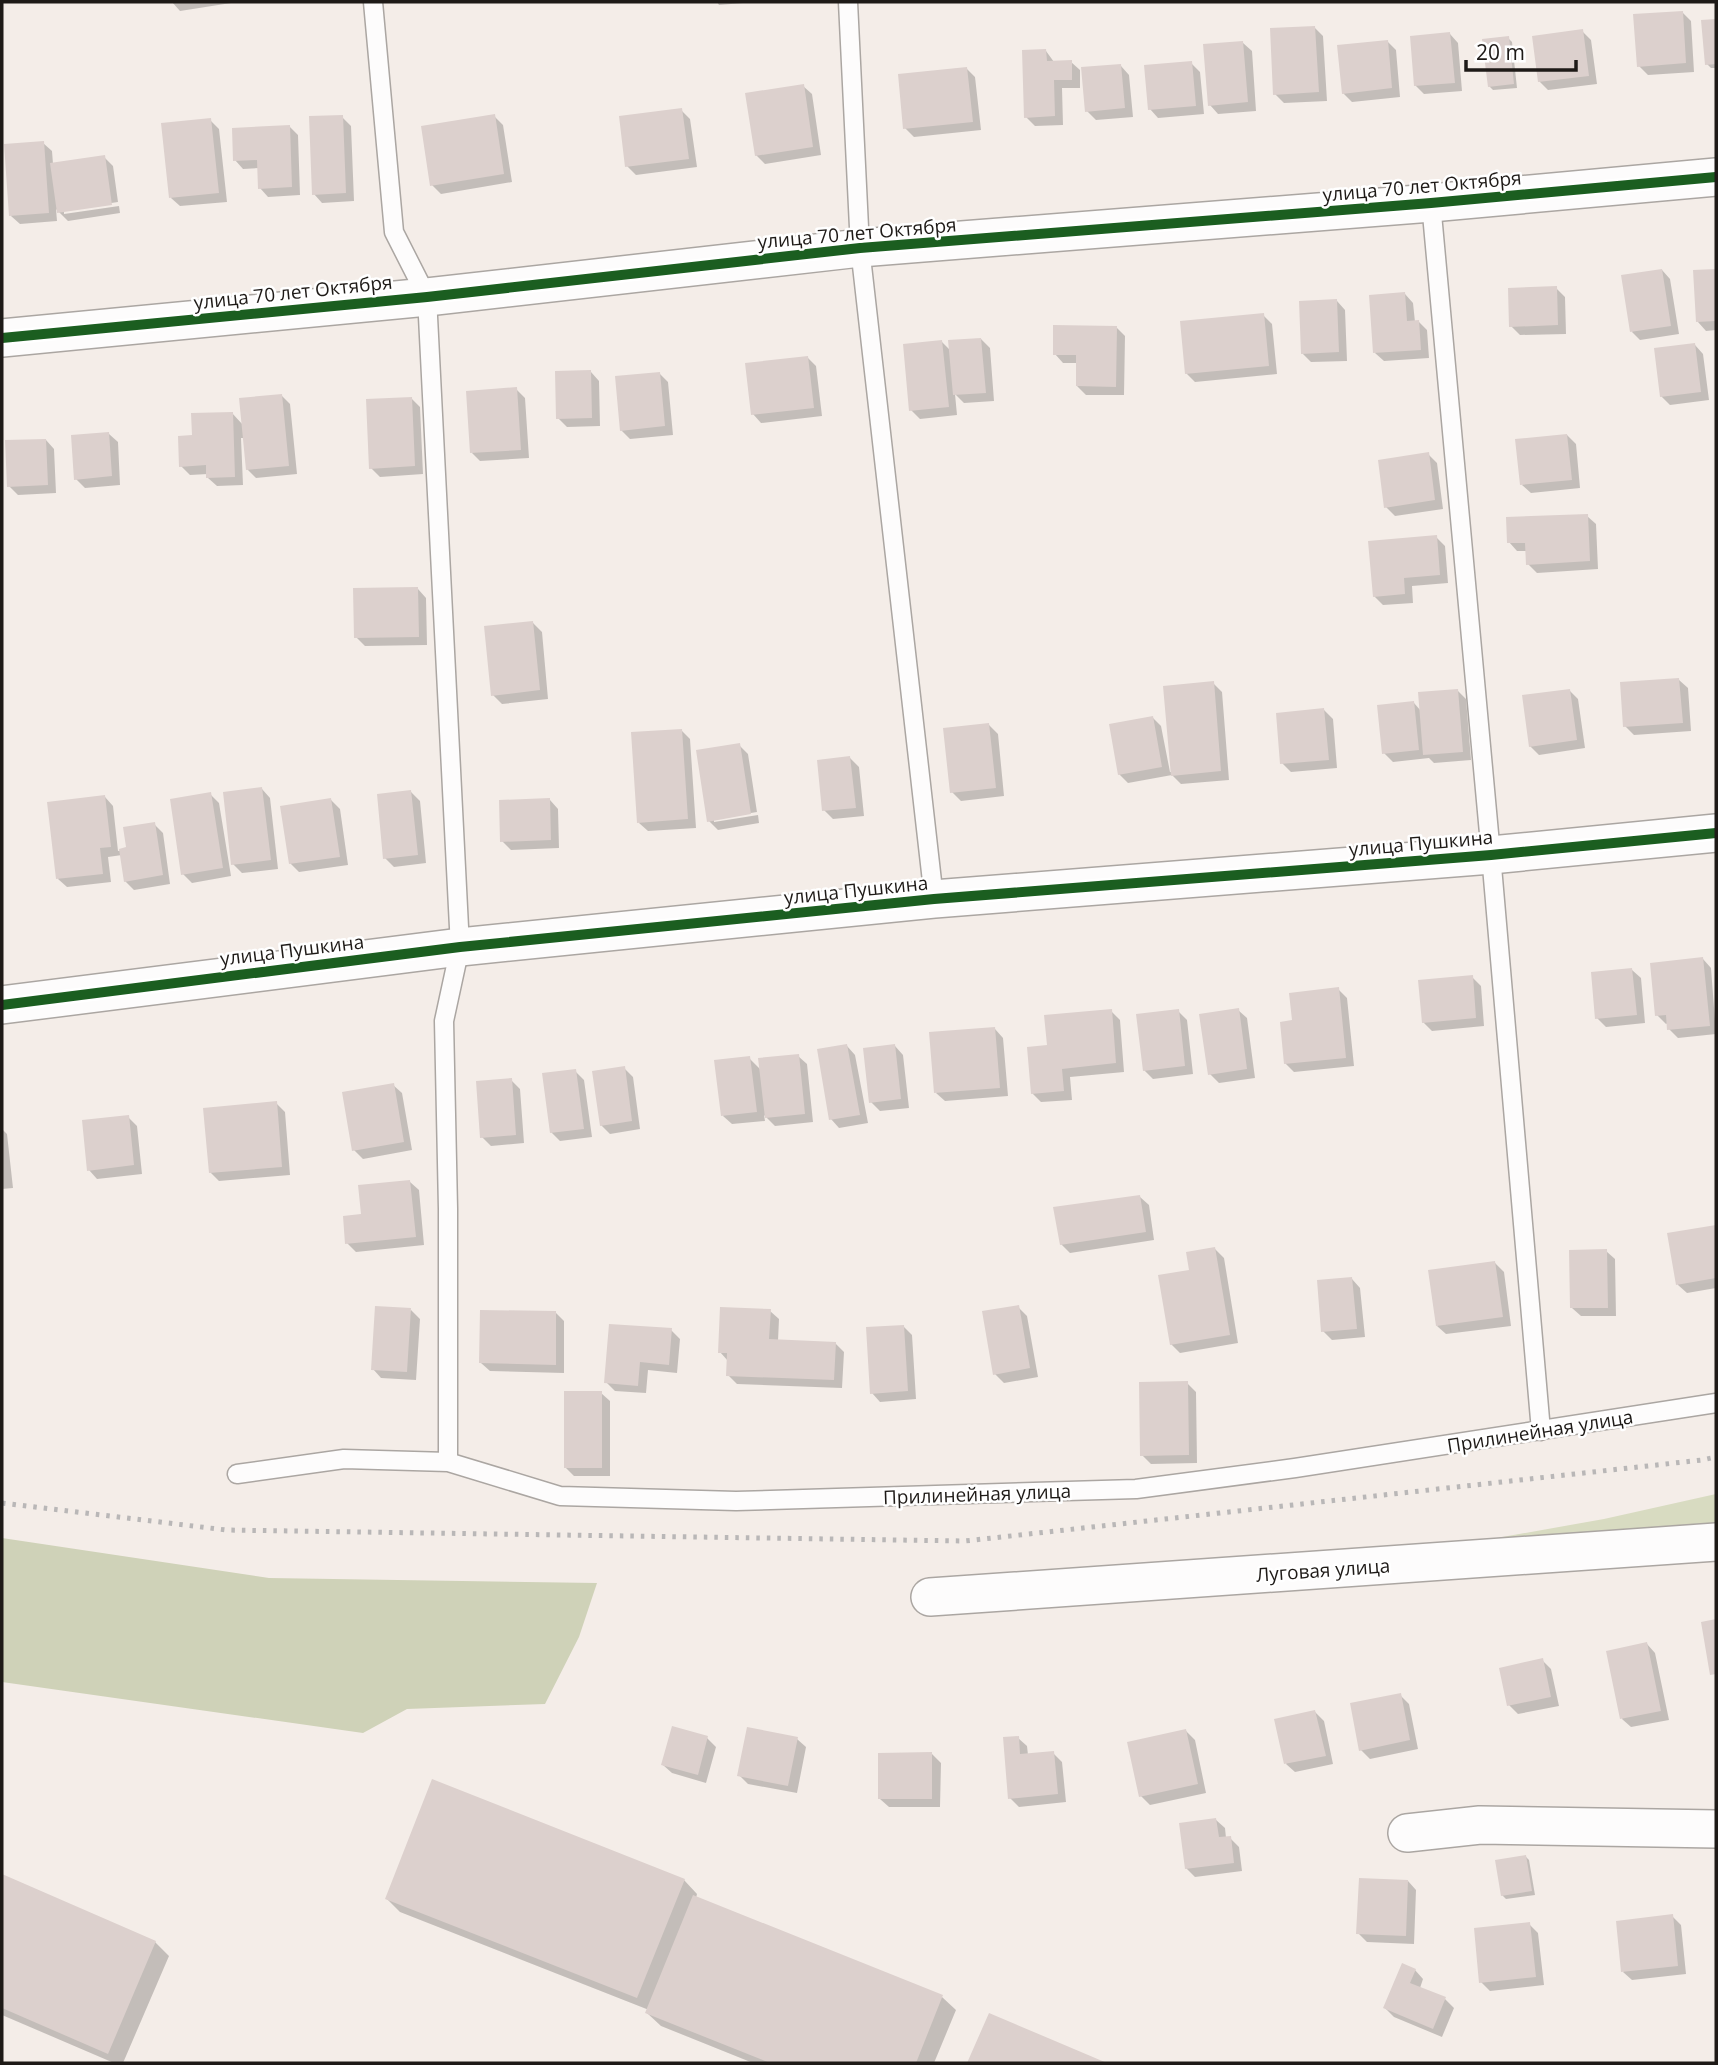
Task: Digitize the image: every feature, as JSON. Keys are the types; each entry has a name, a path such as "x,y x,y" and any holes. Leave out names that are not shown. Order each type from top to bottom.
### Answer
{"street":[{"name":"улица 70 лет Октября","path":"2,338 427,297 860,248 1431,203 1716,177"},
{"name":"улица Пушкина","path":"2,1005 460,947 934,899 1492,855 1716,833"},
{"name":"Луговая улица","path":"930,1597 1716,1542"},
{"path":"1407,1833 1480,1825 1716,1829"}],"lane":[{"path":"373,2 394,232 427,297 460,947 444,1021 448,1209 448,1462"},
{"path":"848,2 860,248 934,899"},
{"path":"1431,203 1492,855 1541,1431"},
{"name":"Прилинейная улица","path":"237,1474 344,1459 448,1462 561,1496 749,1501 1136,1489 1294,1468 1716,1403"}],"green space":[{"path":"1716,1494 1716,1523 1582,1540 1491,1539 1604,1519"},
{"path":"2,1538 269,1578 597,1583 579,1637 545,1704 407,1709 363,1733 2,1682"}],"building":[{"path":"1683,11 1686,63 1637,67 1633,14"},
{"path":"1716,19 1716,64 1705,65 1701,20"},
{"path":"1315,26 1319,92 1273,95 1270,28"},
{"path":"1583,29 1589,76 1538,82 1532,36"},
{"path":"1450,32 1455,83 1414,86 1410,36"},
{"path":"1509,36 1514,84 1488,87 1482,39"},
{"path":"1388,40 1392,88 1342,94 1337,45"},
{"path":"1243,41 1248,102 1208,106 1203,44"},
{"path":"1046,49 1047,61 1072,60 1072,80 1054,80 1055,116 1024,118 1022,50"},
{"path":"1192,61 1196,106 1148,110 1144,65"},
{"path":"1121,64 1125,108 1085,112 1081,67"},
{"path":"967,67 973,122 903,129 898,74"},
{"path":"804,84 813,147 755,156 745,93"},
{"path":"682,108 689,159 625,167 619,116"},
{"path":"495,114 504,174 430,186 421,126"},
{"path":"343,115 346,193 312,195 309,116"},
{"path":"211,118 219,193 169,198 161,123"},
{"path":"290,125 292,187 258,189 257,160 233,161 232,128"},
{"path":"44,141 49,213 9,216 4,144"},
{"path":"105,155 112,205 57,213 50,163"},
{"path":"1662,269 1671,326 1630,332 1621,275"},
{"path":"1716,269 1716,321 1696,322 1693,270"},
{"path":"1557,286 1558,325 1509,327 1508,288"},
{"path":"1405,292 1407,321 1419,320 1421,350 1373,353 1369,295"},
{"path":"1337,299 1339,352 1301,354 1299,301"},
{"path":"1264,313 1269,366 1185,374 1180,321"},
{"path":"1053,325 1117,326 1116,387 1076,386 1076,355 1053,355"},
{"path":"981,338 986,393 953,395 948,340"},
{"path":"942,340 949,407 909,411 903,344"},
{"path":"1695,343 1701,392 1660,397 1654,348"},
{"path":"808,356 814,408 751,415 745,363"},
{"path":"591,370 592,418 556,419 555,371"},
{"path":"660,372 665,426 620,431 615,376"},
{"path":"517,387 521,450 470,453 466,391"},
{"path":"282,394 289,466 246,470 239,398"},
{"path":"412,397 415,466 369,469 366,399"},
{"path":"233,412 235,477 206,478 206,465 179,467 178,436 192,435 191,413"},
{"path":"109,432 112,476 74,480 71,435"},
{"path":"1567,434 1572,480 1520,485 1515,439"},
{"path":"46,439 48,485 7,487 5,440"},
{"path":"1429,452 1435,500 1384,508 1378,460"},
{"path":"1588,514 1590,561 1526,565 1525,543 1507,543 1506,517"},
{"path":"1437,535 1440,575 1404,578 1405,594 1373,597 1368,541"},
{"path":"418,587 419,637 354,638 353,588"},
{"path":"533,621 540,690 491,696 484,626"},
{"path":"1679,678 1683,723 1623,727 1620,682"},
{"path":"1214,681 1221,771 1171,776 1163,686"},
{"path":"1458,689 1463,752 1423,755 1418,692"},
{"path":"1570,689 1577,740 1529,747 1522,695"},
{"path":"1414,701 1419,750 1382,754 1377,705"},
{"path":"1324,708 1329,760 1280,764 1276,713"},
{"path":"1153,716 1162,767 1118,775 1109,724"},
{"path":"989,723 996,788 950,793 943,728"},
{"path":"682,729 688,819 637,823 631,732"},
{"path":"740,743 751,814 707,822 696,750"},
{"path":"850,756 856,808 822,811 817,760"},
{"path":"262,787 271,860 231,865 223,792"},
{"path":"411,790 418,855 383,859 377,794"},
{"path":"211,792 223,868 181,875 170,799"},
{"path":"105,795 111,847 100,848 103,874 56,879 47,802"},
{"path":"331,798 340,857 289,864 280,806"},
{"path":"550,798 551,840 500,842 499,800"},
{"path":"155,822 163,875 124,882 119,849 126,847 123,827"},
{"path":"1703,957 1710,1026 1667,1030 1666,1015 1655,1016 1650,963"},
{"path":"1632,968 1637,1015 1595,1019 1591,972"},
{"path":"1473,975 1476,1018 1422,1023 1418,980"},
{"path":"1339,987 1346,1058 1284,1064 1280,1022 1292,1020 1289,993"},
{"path":"1239,1008 1247,1069 1208,1075 1199,1014"},
{"path":"1112,1009 1116,1063 1062,1069 1064,1091 1031,1094 1027,1047 1047,1045 1044,1015"},
{"path":"1179,1009 1185,1066 1143,1071 1136,1014"},
{"path":"995,1027 1000,1088 934,1093 929,1032"},
{"path":"847,1044 860,1115 829,1120 817,1049"},
{"path":"895,1044 901,1099 869,1103 863,1048"},
{"path":"799,1054 805,1114 765,1118 758,1058"},
{"path":"750,1056 757,1112 721,1116 714,1060"},
{"path":"625,1066 632,1121 600,1126 592,1071"},
{"path":"576,1069 584,1129 550,1133 542,1073"},
{"path":"512,1078 516,1135 480,1138 476,1081"},
{"path":"394,1083 404,1142 352,1151 342,1092"},
{"path":"277,1101 282,1167 209,1173 203,1108"},
{"path":"129,1115 134,1165 87,1171 82,1120"},
{"path":"410,1180 416,1237 345,1244 343,1216 361,1214 358,1185"},
{"path":"1140,1195 1146,1232 1060,1245 1053,1207"},
{"path":"1716,1225 1716,1278 1676,1285 1667,1233"},
{"path":"1215,1247 1230,1335 1170,1345 1158,1275 1189,1270 1186,1252"},
{"path":"1607,1249 1608,1308 1570,1308 1569,1250"},
{"path":"1495,1261 1503,1317 1436,1326 1428,1270"},
{"path":"1352,1277 1357,1329 1321,1332 1317,1280"},
{"path":"1019,1305 1030,1368 993,1375 982,1311"},
{"path":"375,1306 411,1308 407,1372 371,1370"},
{"path":"720,1307 771,1309 769,1339 836,1342 834,1380 726,1376 727,1353 718,1353"},
{"path":"480,1310 556,1311 556,1365 479,1363"},
{"path":"609,1324 672,1328 669,1365 640,1362 638,1386 604,1383"},
{"path":"904,1325 908,1391 870,1394 866,1327"},
{"path":"1188,1381 1189,1455 1140,1456 1139,1382"},
{"path":"564,1391 602,1391 602,1468 564,1468"},
{"path":"1716,1619 1716,1674 1710,1675 1701,1622"},
{"path":"1647,1642 1661,1711 1620,1719 1606,1651"},
{"path":"1543,1658 1551,1697 1507,1706 1499,1668"},
{"path":"1401,1693 1410,1740 1359,1751 1350,1703"},
{"path":"1315,1710 1326,1756 1284,1764 1274,1719"},
{"path":"672,1726 708,1736 698,1775 661,1765"},
{"path":"747,1727 798,1737 788,1786 737,1776"},
{"path":"1186,1729 1198,1784 1139,1797 1127,1742"},
{"path":"1019,1736 1020,1754 1054,1751 1058,1794 1008,1799 1003,1737"},
{"path":"932,1752 932,1799 878,1799 878,1753"},
{"path":"432,1779 685,1879 637,1998 385,1899"},
{"path":"1216,1818 1219,1837 1231,1836 1234,1863 1185,1869 1179,1823"},
{"path":"1526,1855 1532,1891 1501,1896 1495,1860"},
{"path":"2,1874 156,1941 108,2054 2,2008"},
{"path":"1359,1878 1408,1880 1406,1936 1356,1934"},
{"path":"693,1895 943,1995 916,2063 770,2063 645,2013"},
{"path":"1673,1914 1678,1966 1621,1972 1616,1921"},
{"path":"1530,1922 1536,1977 1479,1983 1474,1928"},
{"path":"1402,1963 1416,1969 1410,1983 1446,1997 1433,2029 1383,2008"},
{"path":"989,2013 1107,2063 967,2063"}],"railway":[{"path":"2,1503 226,1530 965,1541 1716,1457"}],"cycle path":[{"path":"2,338 427,297 860,248 1431,203 1716,177"},
{"path":"2,1005 460,947 934,899 1491,855 1716,833"}]}
